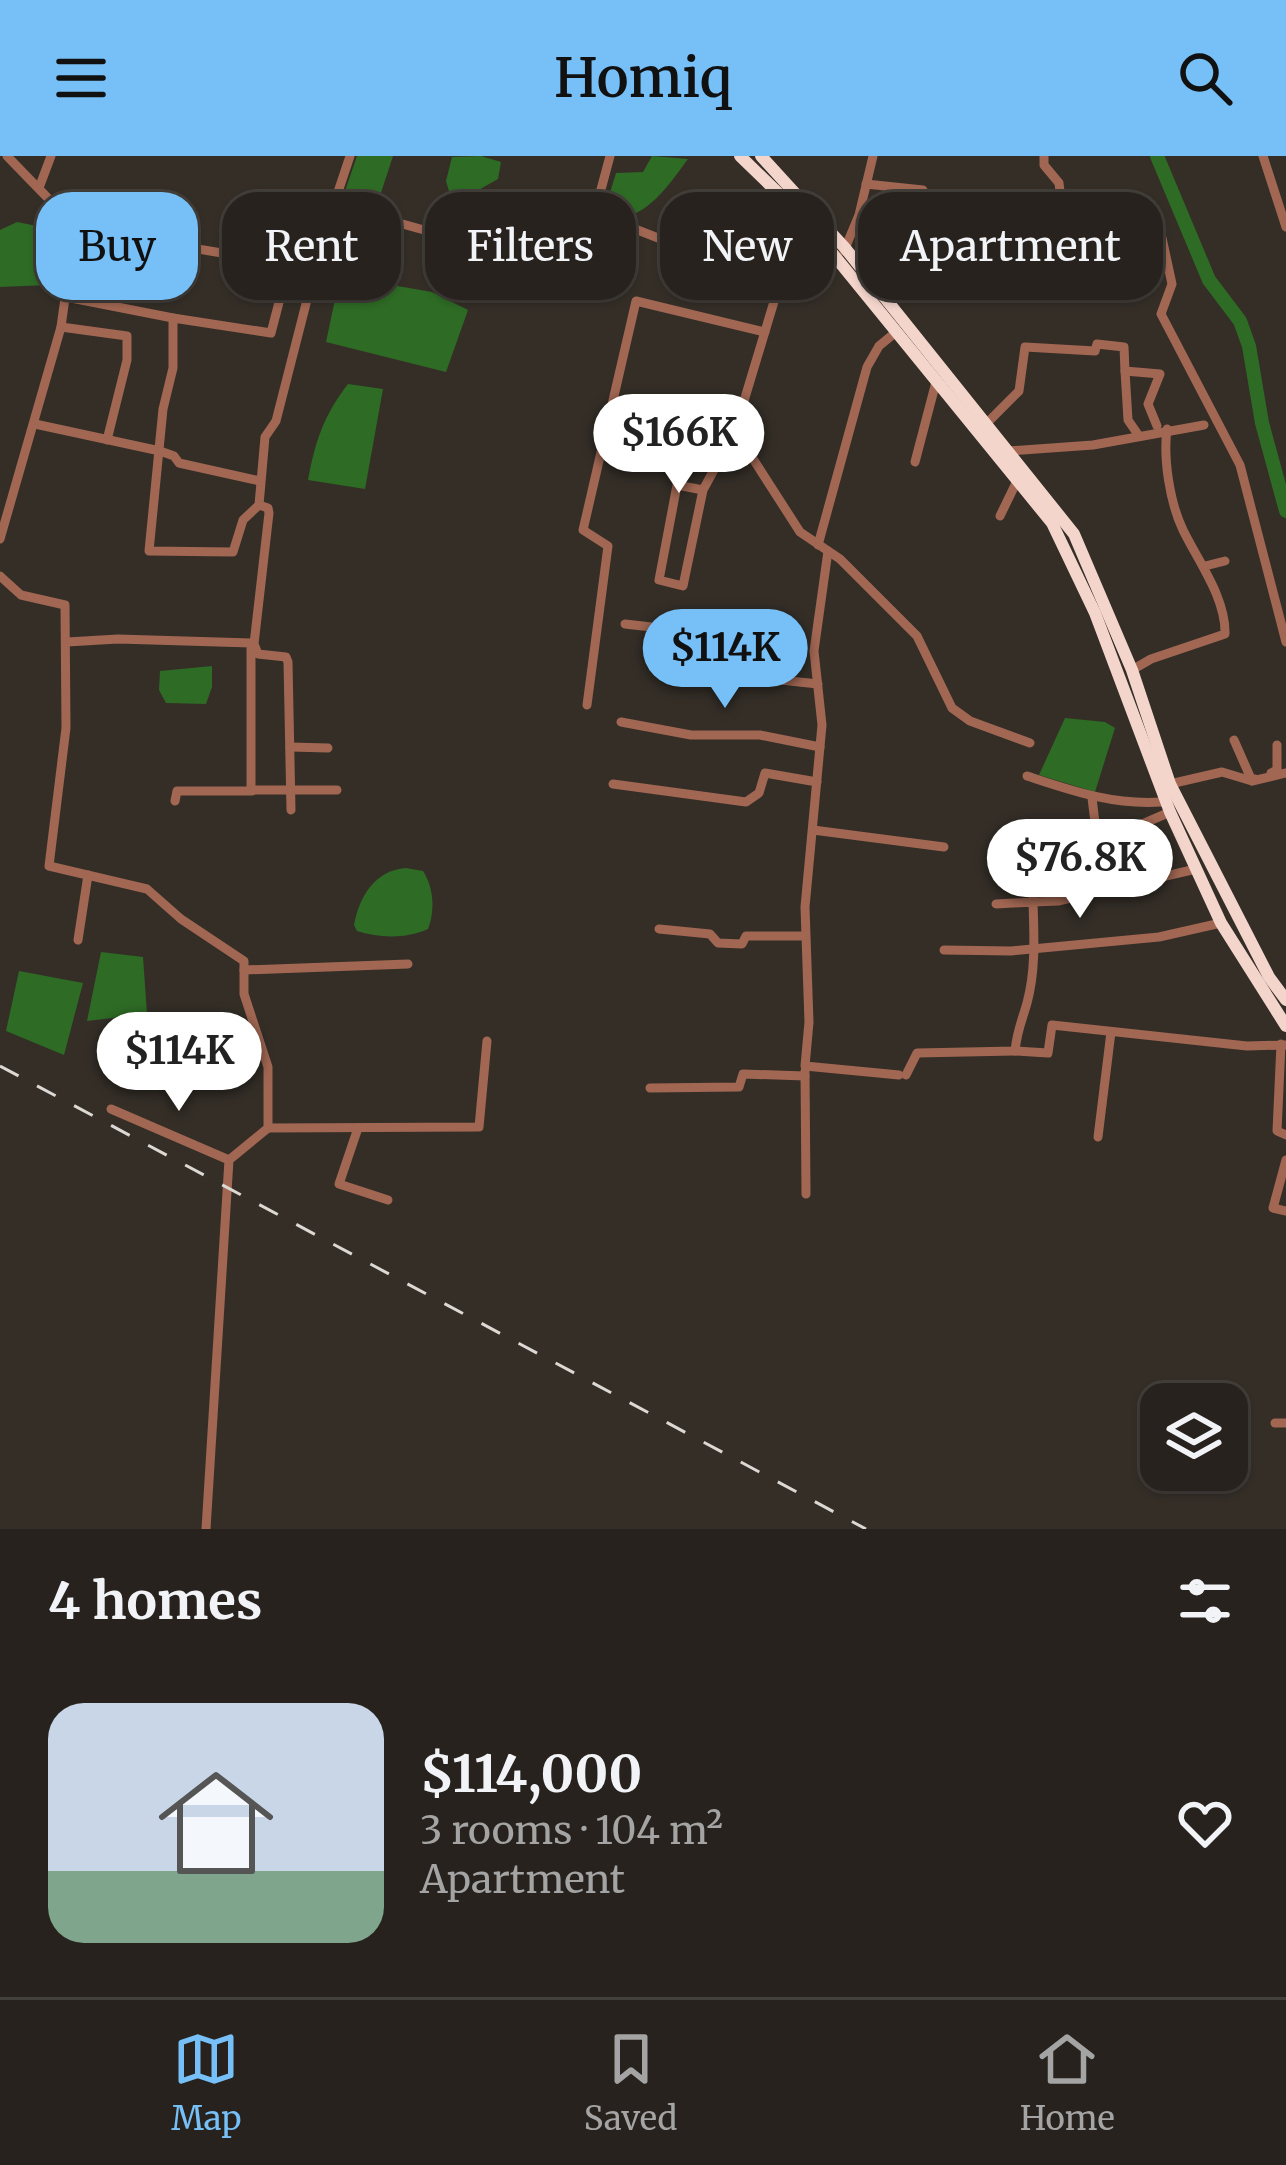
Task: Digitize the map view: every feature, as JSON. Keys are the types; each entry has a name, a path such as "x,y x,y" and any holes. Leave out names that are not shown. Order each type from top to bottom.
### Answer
{"highway":[{"path":"740,156 777,192"},
{"path":"761,156 1074,534 1132,670 1171,784 1269,977 1286,1000"},
{"path":"834,246 896,332 1052,523 1078,571 1165,807 1220,923 1286,1027"}],"street":[{"path":"7,156 43,192"},
{"path":"39,188 51,156"},
{"path":"338,192 350,156"},
{"path":"600,192 610,156"},
{"path":"842,254 873,156"},
{"path":"1044,156 1044,165 1059,183 1060,192"},
{"path":"1263,156 1286,227"},
{"path":"866,184 923,190"},
{"path":"1163,243 1172,284 1160,314 1240,465 1286,642"},
{"path":"0,539 66,300"},
{"path":"81,300 271,333 280,300"},
{"path":"173,318 173,368 163,410 149,550 233,552 243,520 259,505 265,437 276,421 307,300"},
{"path":"703,490 677,485 659,580 682,586 703,490 740,437 744,401 775,300"},
{"path":"587,706 608,546 583,530 636,301 765,332"},
{"path":"61,327 127,336 127,360 106,440"},
{"path":"806,1194 804,937 820,747 814,651 823,548 867,368 879,346 896,332"},
{"path":"986,424 1019,391 1025,347 1095,350 1096,344 1124,347 1129,420 1138,436"},
{"path":"1125,371 1160,374 1148,404 1162,428 1182,528 1205,566 1225,619 1225,634 1150,659 1132,670"},
{"path":"915,462 936,382"},
{"path":"34,424 160,451 179,463 260,481"},
{"path":"1008,451 1093,445 1162,428 1204,425"},
{"path":"740,437 790,520 917,636 952,708 970,721 1030,743"},
{"path":"1000,516 1017,481"},
{"path":"259,505 268,508 269,514 255,651 286,657 288,662 291,810"},
{"path":"1205,566 1225,561"},
{"path":"0,576 21,595 64,605 66,728 49,866 147,890 181,920 244,961 244,994 268,1067 268,1128"},
{"path":"625,624 721,635 774,647 771,679 818,684"},
{"path":"67,643 118,639 251,643 252,791"},
{"path":"621,722 691,735 760,735 820,747"},
{"path":"1234,740 1252,781"},
{"path":"1252,781 1276,770 1276,745"},
{"path":"290,747 328,748"},
{"path":"1171,784 1222,772 1252,781 1286,773"},
{"path":"614,784 746,802 759,793 766,773 817,782"},
{"path":"1027,776 1092,798 1165,807"},
{"path":"175,801 177,790 337,790"},
{"path":"1092,798 1096,839"},
{"path":"1015,1051 1035,949 1031,858 1096,839 1165,807"},
{"path":"813,830 944,847"},
{"path":"996,904 1058,901 1196,868"},
{"path":"78,940 88,875"},
{"path":"944,950 1035,949 1188,933 1220,923"},
{"path":"659,929 710,934 718,944 742,944 746,936 804,937"},
{"path":"244,970 408,964"},
{"path":"650,1088 740,1088 743,1074 902,1075 917,1053 1048,1053 1052,1025 1246,1046 1283,1045 1277,1131 1286,1135"},
{"path":"1098,1137 1111,1032"},
{"path":"206,1529 229,1160 268,1128 479,1127 487,1041"},
{"path":"111,1109 229,1160"},
{"path":"358,1127 339,1184 388,1200"},
{"path":"1286,1160 1273,1208 1286,1211"}],"shaded area":[{"path":"357,156 393,156 381,192 345,192"},
{"path":"481,156 501,162 498,179 475,192 449,191 446,181 452,157"},
{"path":"652,156 688,159 660,194 636,213 636,192 610,192 616,173 643,172"},
{"path":"17,222 36,226 36,286 0,287 0,230"},
{"path":"401,287 425,291 425,300 448,300 468,310 446,372 326,342 335,300 401,300"},
{"path":"348,384 383,389 365,489 308,480 322,429"},
{"path":"212,666 206,704 166,703 159,690 160,671"},
{"path":"1065,718 1105,722 1115,728 1095,792 1039,775"},
{"path":"406,868 423,871 429,885 428,929 392,936 357,931 356,915 370,887 386,874"},
{"path":"101,952 143,957 147,1014 87,1021"},
{"path":"19,971 83,983 64,1055 6,1031"}],"waterway":[{"path":"1157,156 1209,280 1240,321 1286,511"}],"railway":[{"path":"0,1066 866,1529"}]}
